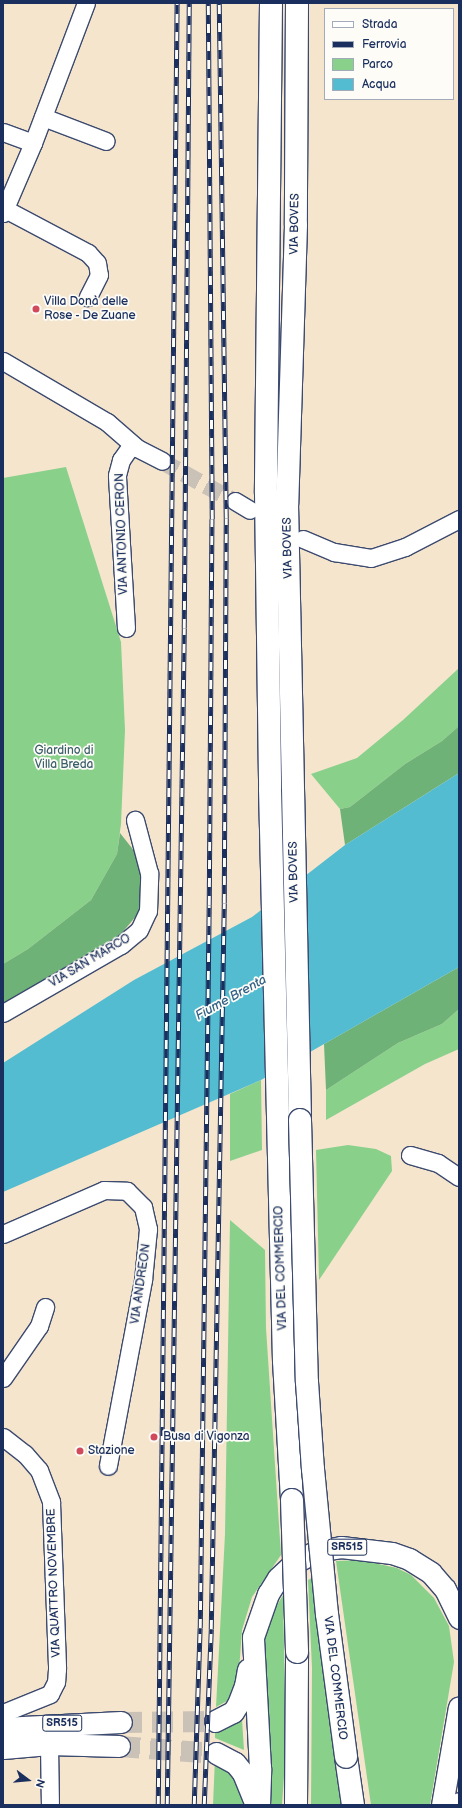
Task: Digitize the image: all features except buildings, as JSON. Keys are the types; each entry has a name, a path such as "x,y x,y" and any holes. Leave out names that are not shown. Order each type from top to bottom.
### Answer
{"highway":[{"name":"VIA BOVES","path":"271,3 266,493 274,973"},
{"name":"VIA BOVES","path":"297,3 296,224 287,504 299,1093"},
{"name":"VIA DEL COMMERCIO","path":"274,973 284,1361 292,1500 297,1739 296,1805"},
{"name":"VIA DEL COMMERCIO","path":"299,1093 308,1382 313,1469 327,1614 353,1805"}],"main road":[{"name":"SR515","path":"215,1721 232,1712 238,1704 245,1686 253,1637 262,1605 278,1578 301,1557 341,1547 379,1550 409,1559 436,1579 448,1594 459,1618"},
{"name":"SR515","path":"253,1637 260,1768 259,1805"},
{"path":"442,1805 459,1707"},
{"name":"SR515","path":"3,1728 121,1722"},
{"name":"SR515","path":"3,1748 49,1744 119,1746"},
{"path":"216,1753 235,1763 243,1773 249,1782 256,1805"}],"street":[{"path":"86,3 33,143 4,211 88,253 97,263 99,275 88,298"},
{"path":"43,116 106,141"},
{"path":"3,132 33,143"},
{"path":"3,361 107,422 132,444 162,461"},
{"name":"VIA ANTONIO CERON","path":"126,628 117,475 121,460 132,444"},
{"path":"234,501 250,510"},
{"path":"303,539 334,552 371,558 405,547 459,520"},
{"name":"VIA SAN MARCO","path":"3,1013 121,945 139,930 148,911 149,873 135,820"},
{"path":"410,1155 438,1163 459,1177"},
{"name":"VIA ANDREON","path":"3,1234 104,1190 126,1191 143,1207 148,1230 144,1280 108,1466"},
{"path":"3,1378 39,1326 45,1307"},
{"name":"VIA QUATTRO NOVEMBRE","path":"3,1437 25,1454 39,1470 51,1502 57,1669 56,1682 50,1694 3,1713"},
{"path":"49,1744 50,1805"}],"green space":[{"name":"Giardino di Villa Breda","path":"66,467 121,642 125,730 121,824 117,854 91,900 28,949 3,964 3,478"},
{"path":"459,668 459,726 442,741 405,764 350,807 340,809 311,774 357,758 403,720"},
{"path":"459,726 459,773 345,845 340,809 350,807 405,764 442,741"},
{"path":"120,833 139,857 143,898 137,915 121,934 97,953 3,1005 3,964 28,949 91,900 117,854"},
{"path":"459,967 459,1009 442,1024 398,1043 326,1090 324,1044"},
{"path":"459,1009 459,1049 425,1064 326,1120 326,1090 398,1043 442,1024"},
{"path":"261,1080 262,1150 230,1161 230,1094"},
{"path":"348,1145 376,1149 391,1156 392,1171 319,1280 316,1150"},
{"path":"230,1220 265,1250 266,1328 281,1555 252,1597 242,1630 238,1684 229,1700 216,1707 225,1534"},
{"path":"360,1560 397,1568 411,1575 434,1598 449,1626 454,1662 430,1805 371,1805 336,1561"},
{"path":"312,1578 341,1805 311,1805 312,1668 308,1580"},
{"path":"283,1595 286,1747 282,1805 270,1805 262,1650 271,1615"},
{"path":"242,1719 244,1750 215,1738 215,1730 228,1728"},
{"path":"215,1758 230,1768 248,1805 213,1805"}],"water":[{"name":"Fiume Brenta","path":"459,773 459,967 261,1080 3,1192 3,1063 134,980 252,917 345,845"}],"tunnel":[{"path":"162,461 235,501"},
{"path":"121,1722 215,1721"},
{"path":"119,1746 216,1753"}],"railway":[{"path":"158,1805 177,3"},
{"path":"167,1805 184,628 189,3"},
{"path":"194,1805 200,1628 212,519 208,3"},
{"path":"204,1805 211,1629 224,903 226,518 219,3"}],"place":[{"name":"Villa Donà delle Rose - De Zuane","path":"36,309"},
{"name":"Busa di Vigonza","path":"154,1437"},
{"name":"Stazione","path":"80,1451"}]}
